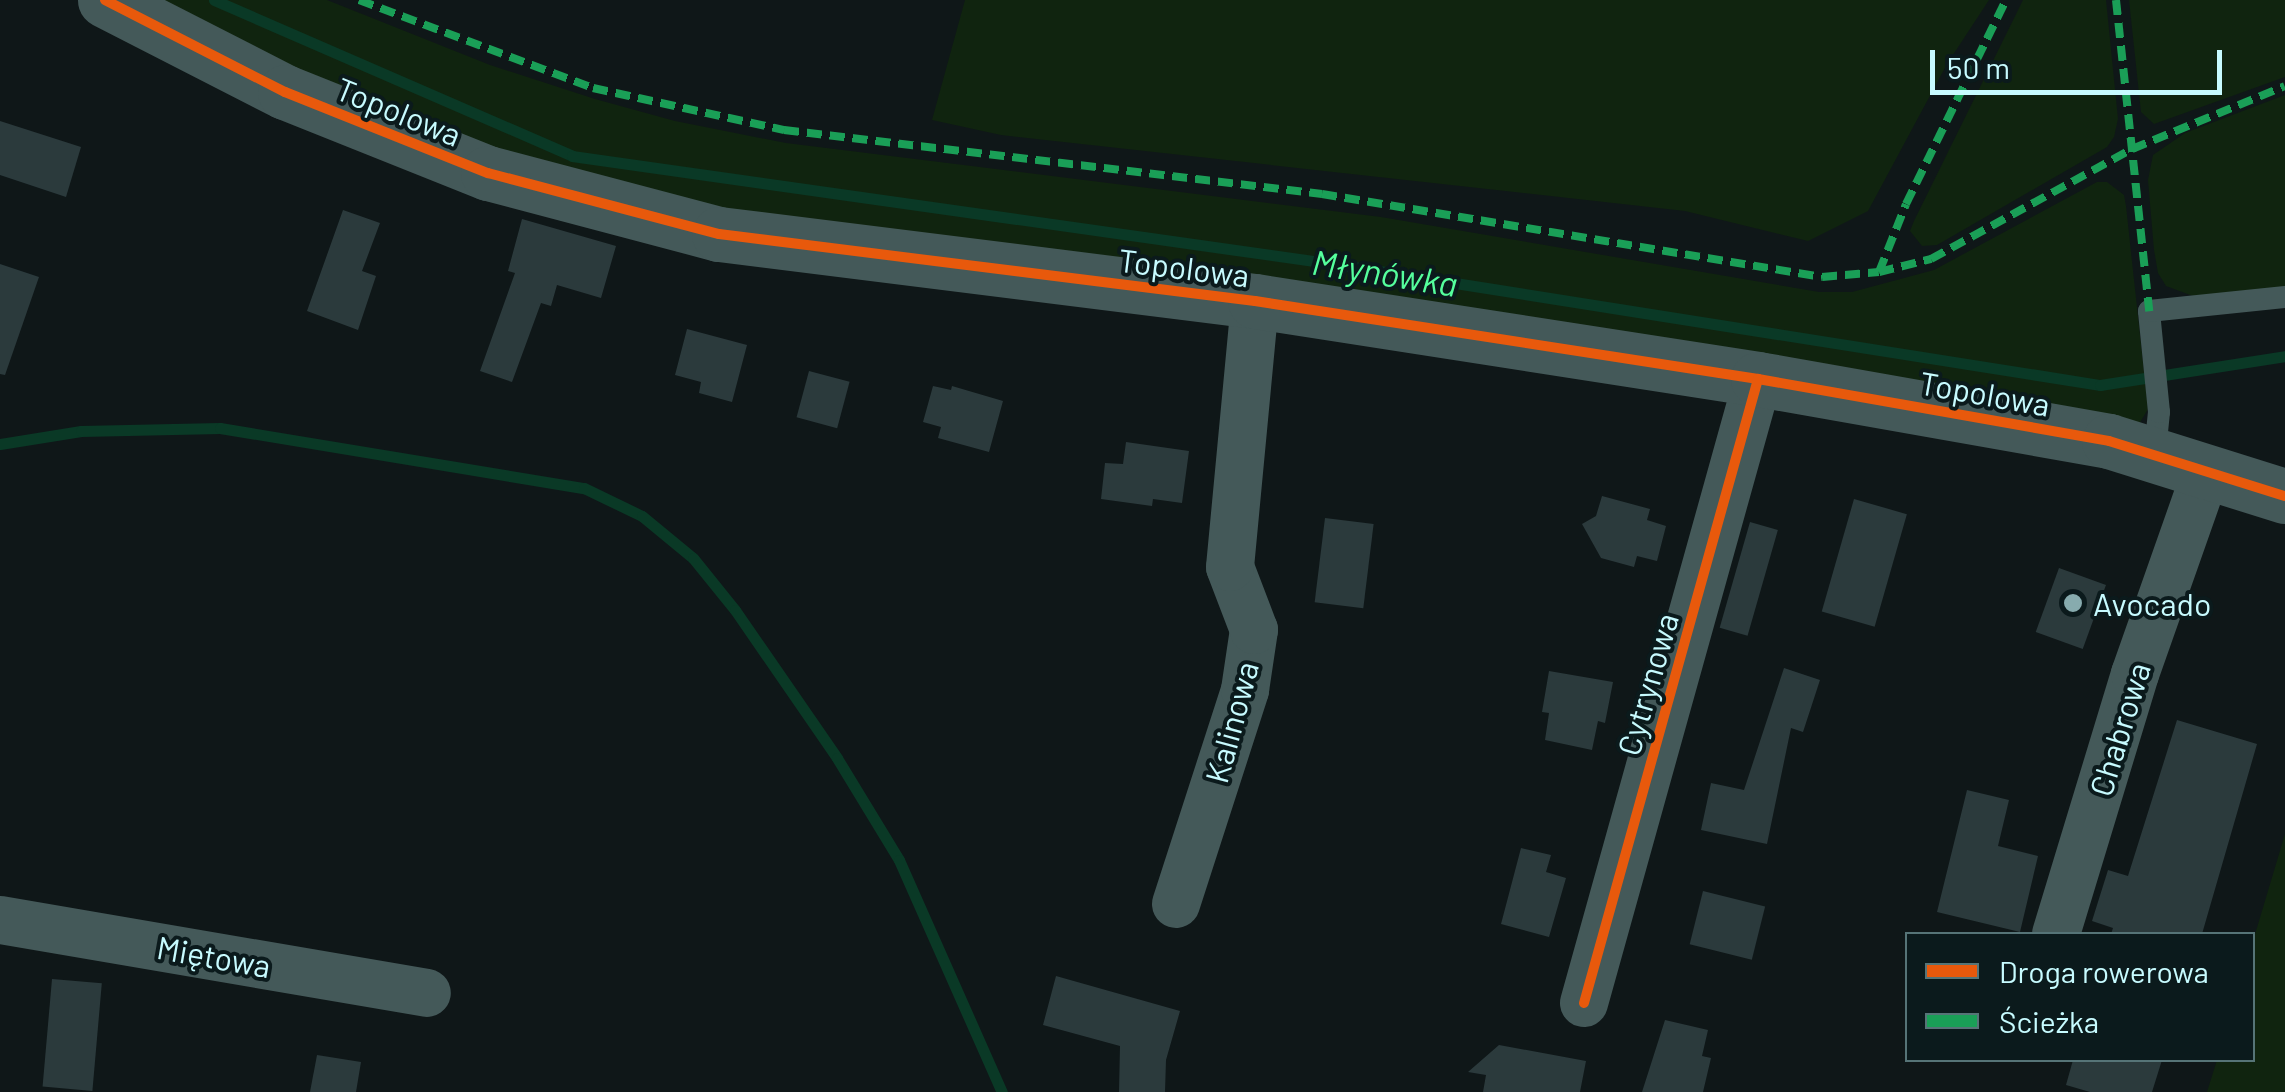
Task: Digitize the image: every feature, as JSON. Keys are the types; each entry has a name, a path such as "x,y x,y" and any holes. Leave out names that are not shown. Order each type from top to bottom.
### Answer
{"street":[{"name":"Topolowa","path":"105,0 285,92 488,174 719,234 1256,301 1758,379 2157,432 2208,469 2285,496"},
{"name":"Kalinowa","path":"1176,904 1245,690 1254,630 1230,567 1256,301"},
{"name":"Cytrynowa","path":"1584,1003 1758,379"},
{"name":"Chabrowa","path":"2057,932 2136,674 2208,469"},
{"name":"Miętowa","path":"0,920 427,992"}],"lane":[{"path":"2157,432 2150,322 2285,297"}],"green space":[{"path":"157,0 327,0 490,65 595,99 675,121 786,143 1381,217 1819,292 1852,292 1934,270 2097,182 2107,182 2124,195 2126,206 2148,409 2139,424 789,225 485,154 284,64"},
{"path":"965,0 1989,0 1947,64 1868,211 1808,241 1685,211 1001,135 932,120"},
{"path":"2023,0 2106,0 2118,119 2114,137 2107,147 1937,245 1922,246 1910,231 1914,221"},
{"path":"2129,0 2285,0 2285,77 2154,124 2141,112"},
{"path":"2285,95 2285,289 2193,296 2166,286 2158,273 2154,250 2148,180 2153,155 2185,133"},
{"path":"2285,834 2285,1092 2207,1092 2216,1062 2255,1062 2255,934"}],"building":[{"path":"0,121 81,147 66,197 0,175"},
{"path":"343,210 380,223 362,271 376,276 358,330 307,311"},
{"path":"522,219 616,246 601,298 557,285 551,306 541,303 512,382 480,371 515,273 508,271"},
{"path":"0,264 39,277 5,375 0,374"},
{"path":"687,329 747,345 732,402 699,393 701,382 675,375"},
{"path":"809,371 850,382 837,428 797,417"},
{"path":"933,386 951,390 952,386 1003,401 989,452 938,438 941,427 923,422"},
{"path":"1126,442 1189,451 1182,503 1153,499 1152,506 1101,499 1105,463 1123,464"},
{"path":"1602,496 1650,509 1647,520 1666,526 1657,561 1637,556 1634,567 1601,558 1582,524 1596,516"},
{"path":"1854,499 1907,514 1875,627 1822,611"},
{"path":"1325,518 1374,524 1363,608 1315,602"},
{"path":"1750,522 1778,530 1748,636 1720,628"},
{"path":"2059,568 2106,585 2083,649 2036,632"},
{"path":"1784,668 1820,680 1803,732 1791,728 1767,844 1701,830 1711,783 1744,790"},
{"path":"1549,671 1613,682 1605,723 1598,721 1592,750 1545,740 1549,713 1542,712"},
{"path":"2177,720 2257,744 2203,932 2112,932 2113,928 2092,921 2108,870 2128,876"},
{"path":"1967,790 2009,800 1998,846 2038,856 2020,932 1937,912"},
{"path":"1521,848 1551,855 1546,872 1566,878 1549,937 1501,924"},
{"path":"1703,891 1765,906 1752,960 1690,944"},
{"path":"1056,976 1180,1011 1166,1060 1165,1092 1119,1092 1120,1046 1043,1025"},
{"path":"52,979 102,983 92,1091 43,1087"},
{"path":"1665,1020 1708,1030 1702,1056 1711,1058 1703,1092 1642,1092"},
{"path":"1499,1045 1586,1061 1580,1092 1483,1092 1486,1075 1468,1072"},
{"path":"317,1055 361,1062 356,1092 310,1092"},
{"path":"2072,1062 2161,1062 2152,1092 2090,1092 2066,1085"}],"waterway":[{"name":"Młynówka","path":"214,0 572,156 1335,264 2100,385 2285,356"},
{"path":"0,444 81,431 220,428 584,488 642,516 693,558 735,610 837,758 899,860 1002,1092"}],"marked path":[{"path":"359,0 593,88 784,130 1322,194 1822,277 1879,272 1931,259 2132,149 2285,86"},
{"path":"1879,272 1906,204 2006,0"},
{"path":"2116,0 2149,311"}],"cycle path":[{"path":"105,0 285,92 488,173 719,234 1255,301 1758,379 2109,441 2285,496"},
{"path":"1584,1003 1758,379"}],"place":[{"name":"Avocado","path":"2073,603"}]}
